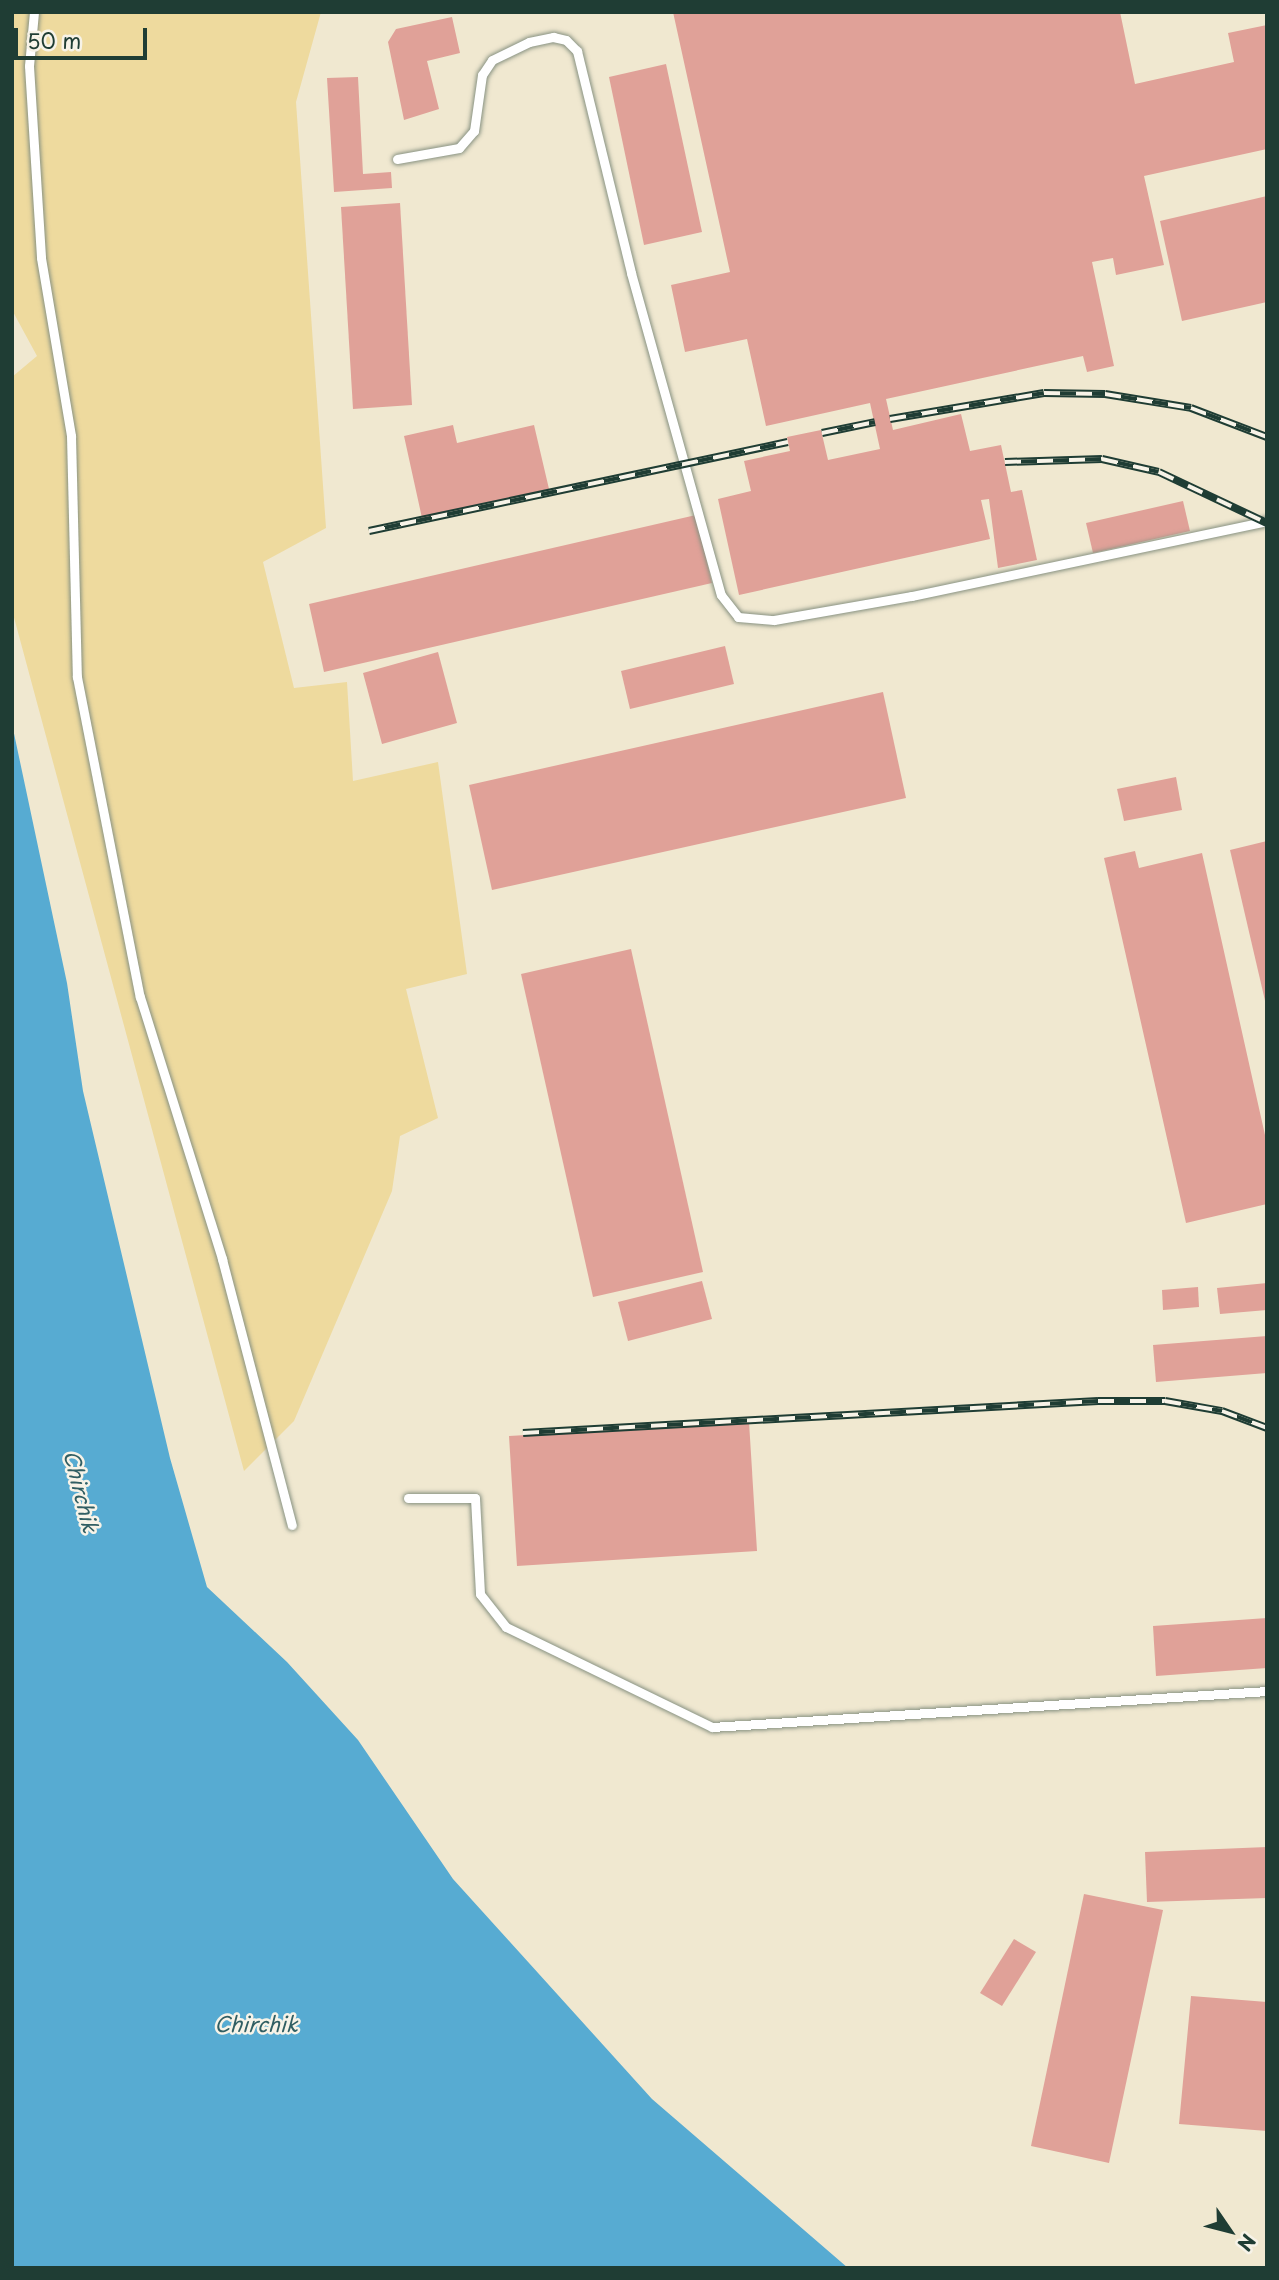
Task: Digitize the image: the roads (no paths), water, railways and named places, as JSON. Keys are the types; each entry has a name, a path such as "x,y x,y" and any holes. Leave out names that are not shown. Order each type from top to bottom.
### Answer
{"lane":[{"path":"34,12 29,66 41,258 71,436 77,677 140,997 222,1259 292,1525"},
{"path":"397,159 459,148 474,131 482,75 492,60 529,42 553,37 566,40 577,51 631,273 721,594 738,617 774,620 899,598 1267,521"},
{"path":"408,1498 475,1497 480,1594 506,1627 712,1727 1267,1691"}],"water":[{"name":"Chirchik","path":"12,724 67,983 83,1091 170,1458 207,1587 287,1662 358,1740 453,1879 652,2099 848,2268 12,2268"}],"railway":[{"path":"890,419 1044,393 1105,394 1191,408 1267,437"},
{"path":"822,433 875,422"},
{"path":"369,531 788,442"},
{"path":"1005,462 1102,459 1159,472 1267,523"},
{"path":"523,1433 1098,1401 1165,1401 1222,1411 1267,1428"}]}
